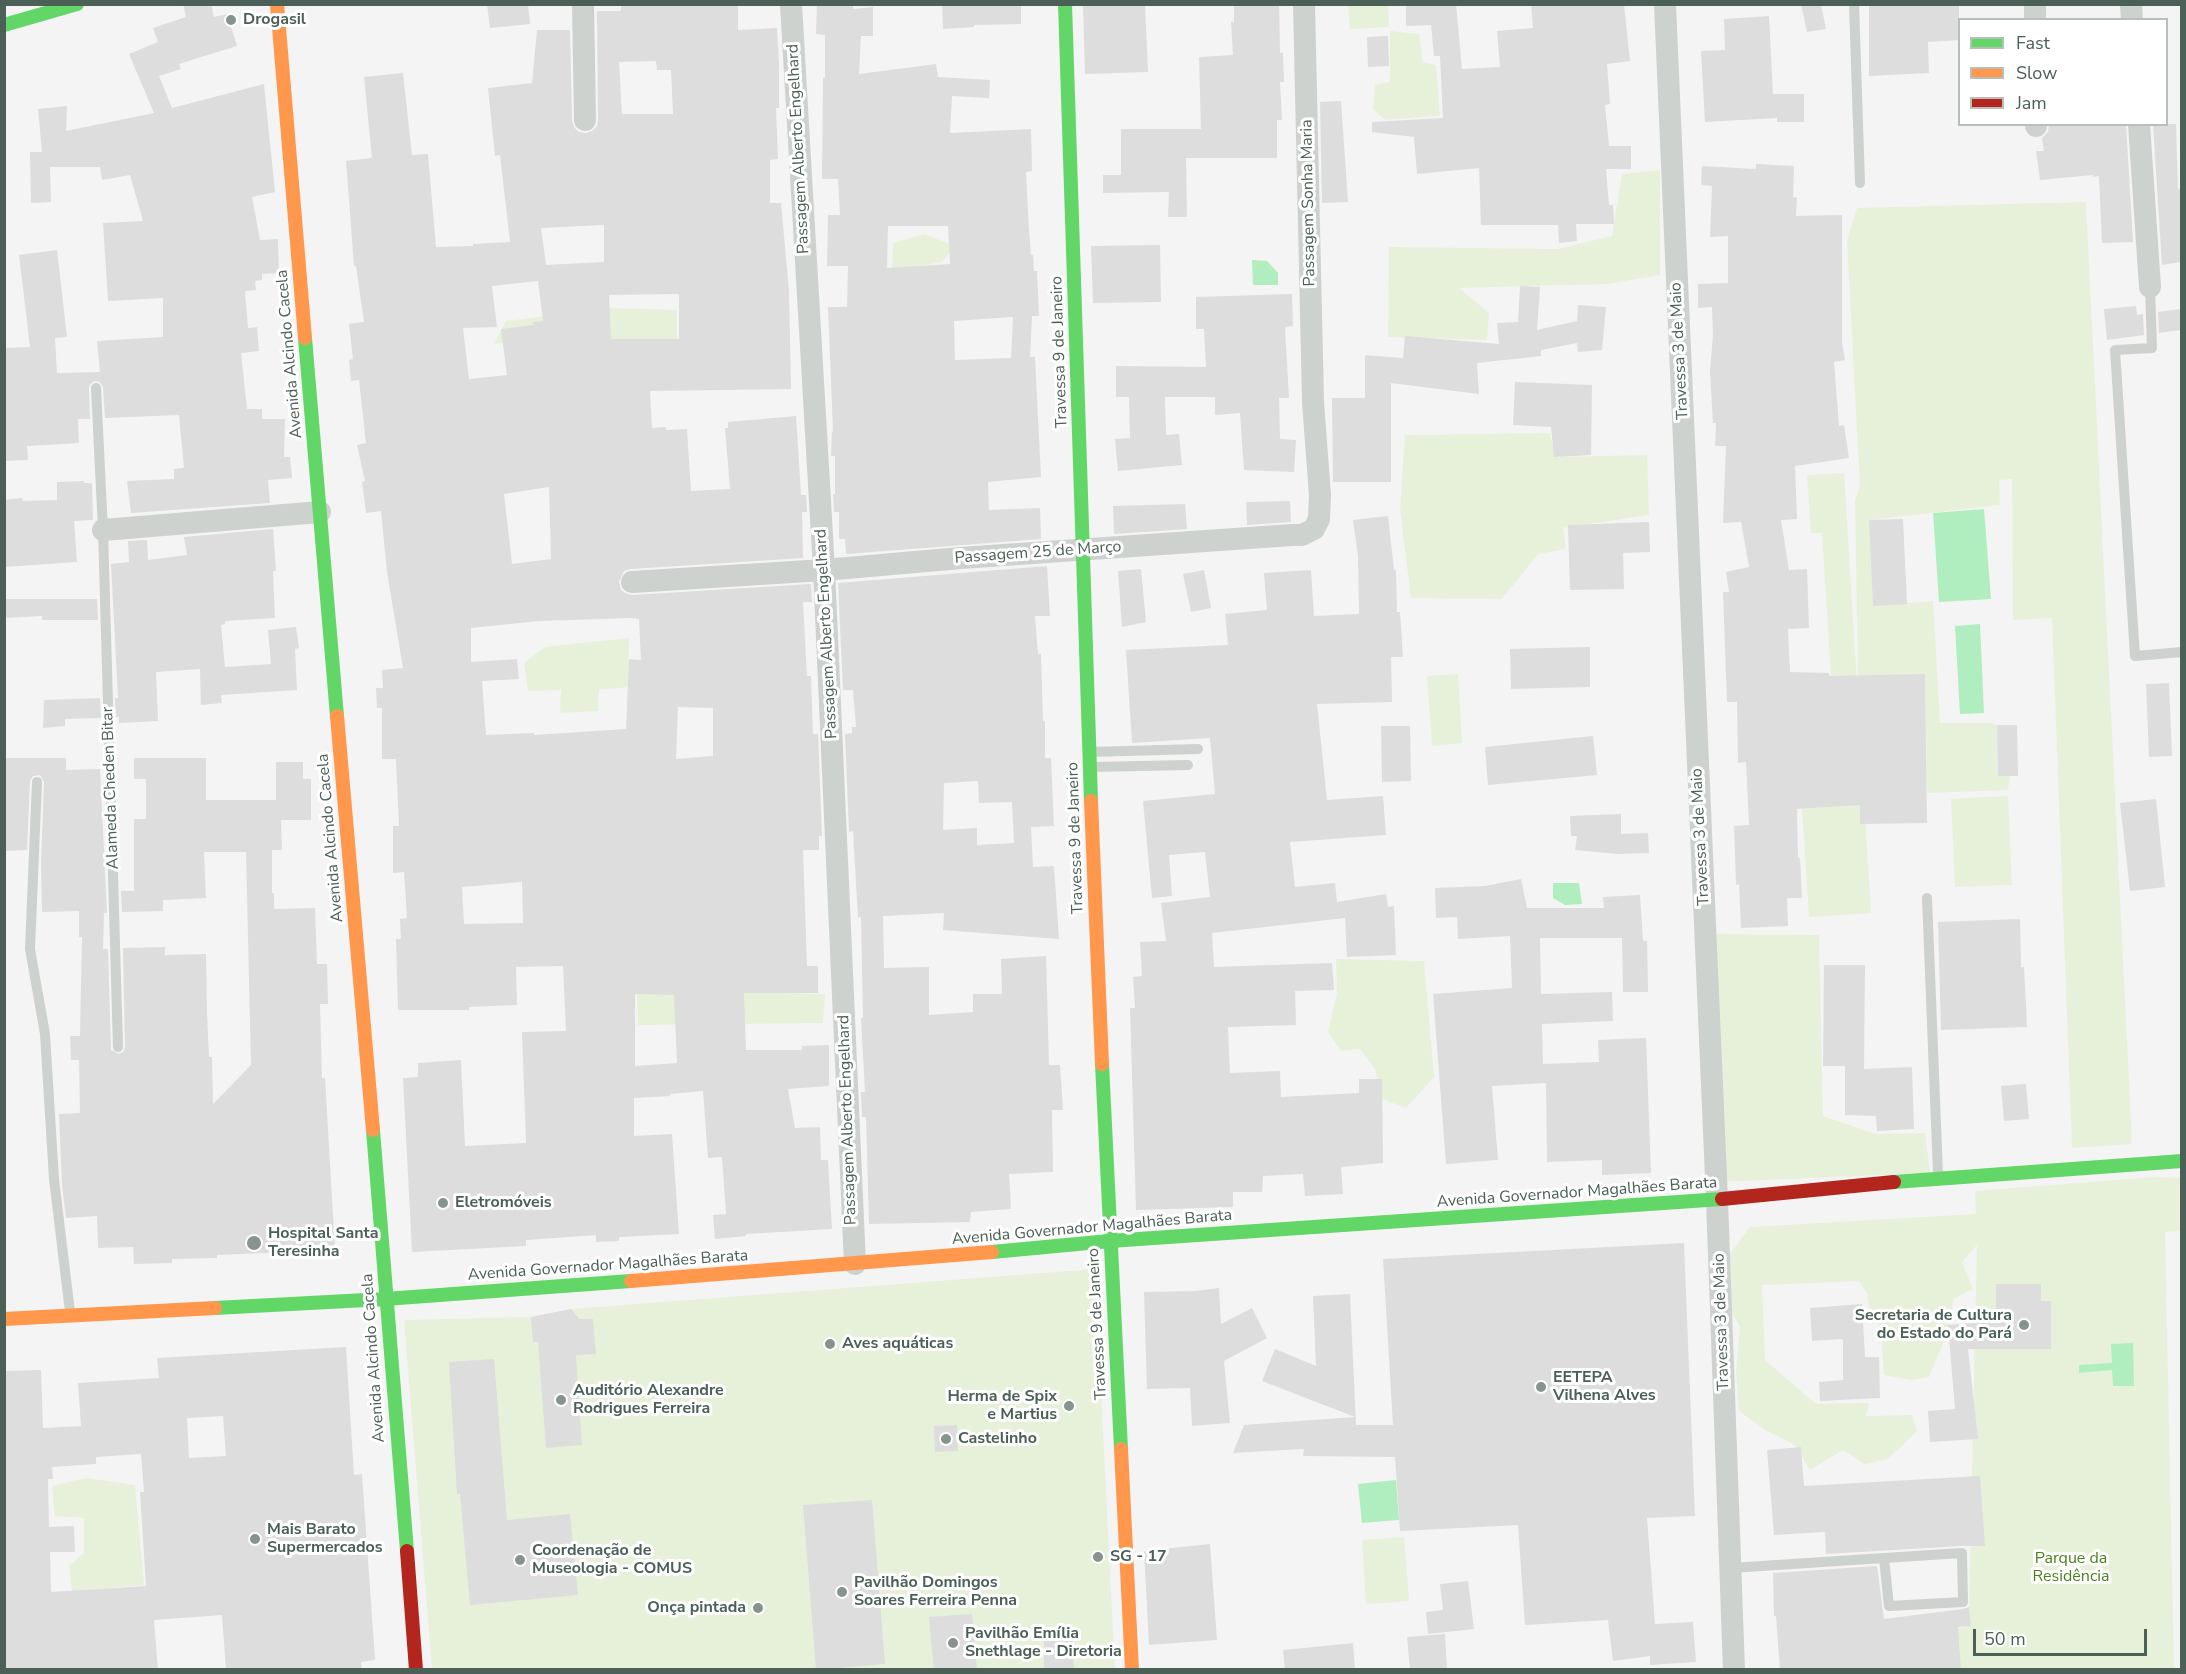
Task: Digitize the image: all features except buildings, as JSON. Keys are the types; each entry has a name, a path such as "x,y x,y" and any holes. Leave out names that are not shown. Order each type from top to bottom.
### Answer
{"main road":[{"path":"4,25 76,4"},
{"name":"Avenida Alcindo Cacela","path":"277,4 416,1670"},
{"name":"Travessa 9 de Janeiro","path":"1065,4 1089,752 1110,1241 1132,1670"},
{"name":"Avenida Governador Magalhães Barata","path":"4,1319 386,1299 855,1264 1110,1241 1717,1200 1938,1177 2181,1161"}],"street":[{"path":"583,4 585,120"},
{"name":"Passagem Alberto Engelhard","path":"791,4 824,570 855,1264"},
{"name":"Passagem Sonha Maria","path":"1304,4 1313,402"},
{"name":"Travessa 3 de Maio","path":"1665,4 1717,1200 1734,1670"},
{"path":"2139,126 2150,287"},
{"name":"Passagem 25 de Março","path":"632,582 1302,535 1314,529 1319,519 1320,495 1313,402"},
{"path":"104,530 320,512"}],"lane":[{"path":"1854,4 1860,183"},
{"path":"2150,287 2152,348 2115,350 2136,656 2181,652"},
{"name":"Alameda Cheden Bitar","path":"96,388 104,530 118,1047"},
{"path":"1089,752 1198,749"},
{"path":"1090,767 1188,765"},
{"path":"37,782 30,949 45,1034 54,1179 70,1315"},
{"path":"1927,898 1938,1177"},
{"path":"1731,1569 1884,1558 1962,1554 1963,1602 1889,1606 1884,1558"}],"green space":[{"path":"1348,5 1388,5 1389,27 1350,29"},
{"path":"1390,31 1419,34 1423,62 1436,65 1440,116 1385,120 1373,109 1375,85 1390,82"},
{"path":"1660,170 1660,275 1606,284 1459,288 1489,313 1487,340 1388,337 1389,247 1558,249 1612,236 1622,174"},
{"path":"2086,202 2132,1144 2072,1148 2052,618 2013,620 2012,479 1999,480 2000,505 1870,520 1873,606 1933,601 1940,723 1992,723 1997,725 1998,776 2010,776 2008,790 1927,793 1925,675 1858,676 1855,500 1860,486 1847,241 1857,208"},
{"path":"924,234 955,246 942,262 892,271 893,243"},
{"path":"611,308 677,310 677,351 610,353 600,333 494,344 506,321"},
{"path":"1550,433 1555,457 1647,455 1649,515 1563,528 1566,549 1538,554 1502,599 1411,598 1400,511 1405,435"},
{"path":"1844,473 1871,913 1809,917 1802,808 1839,806 1822,533 1811,533 1807,475"},
{"path":"629,638 628,687 599,690 598,711 560,713 561,690 528,691 524,663 545,647"},
{"path":"1458,674 1462,743 1432,746 1427,676"},
{"path":"2008,796 2012,885 1955,887 1951,799"},
{"path":"1706,934 1819,935 1823,1116 1875,1134 1925,1133 1930,1173 1716,1182"},
{"path":"1336,959 1424,961 1434,1077 1406,1108 1382,1099 1375,1069 1360,1049 1341,1051 1328,1032 1337,993"},
{"path":"739,992 825,994 823,1023 638,1025 637,994"},
{"name":"Parque da Residência","path":"2156,1177 2181,1178 2181,1231 2165,1232 2174,1669 1960,1669 1958,1628 1971,1625 1969,1607 1977,1245 1962,1262 1973,1289 1953,1299 1950,1326 1929,1377 1910,1380 1884,1375 1881,1327 1870,1316 1867,1293 1859,1281 1762,1285 1765,1360 1816,1404 1869,1403 1866,1416 1912,1415 1917,1431 1888,1459 1865,1464 1843,1450 1810,1470 1795,1445 1767,1431 1739,1411 1736,1371 1740,1326 1730,1311 1728,1256 1750,1227 1976,1214 1975,1191"},
{"path":"1095,1269 1115,1669 432,1669 404,1320 531,1317 571,1309"},
{"path":"86,1478 135,1485 144,1585 72,1591 69,1566 84,1553 84,1518 55,1516 52,1486"},
{"path":"1404,1537 1409,1601 1366,1604 1362,1540"}],"shaded area":[{"path":"1252,260 1267,261 1278,273 1278,285 1253,285"},
{"path":"1984,509 1991,599 1939,602 1933,513"},
{"path":"1980,624 1984,713 1960,714 1955,626"},
{"path":"1553,883 1579,883 1582,904 1565,905 1553,898"},
{"path":"2133,1343 2134,1386 2113,1386 2112,1370 2079,1373 2079,1365 2112,1363 2111,1344"},
{"path":"1396,1480 1399,1520 1362,1523 1358,1484"}],"traffic: fast":[{"path":"4,25 77,4"},
{"path":"1065,4 1091,801"},
{"path":"305,338 337,716"},
{"path":"1102,1064 1121,1449"},
{"path":"373,1130 407,1551"},
{"path":"1894,1182 2182,1161"},
{"path":"992,1252 1110,1241 1722,1199"},
{"path":"215,1308 385,1299 631,1281"}],"traffic: slow":[{"path":"277,4 305,338"},
{"path":"337,716 373,1130"},
{"path":"1091,801 1102,1064"},
{"path":"631,1281 992,1252"},
{"path":"4,1319 215,1308"},
{"path":"1121,1449 1132,1670"}],"traffic: jam":[{"path":"1722,1199 1894,1182"},
{"path":"407,1551 416,1670"}],"place":[{"name":"Drogasil","path":"231,20"},
{"name":"Eletromóveis","path":"443,1203"},
{"name":"Hospital Santa Teresinha","path":"254,1243"},
{"name":"Secretaria de Cultura do Estado do Pará","path":"2024,1325"},
{"name":"Aves aquáticas","path":"830,1344"},
{"name":"EETEPA Vilhena Alves","path":"1541,1387"},
{"name":"Auditório Alexandre Rodrigues Ferreira","path":"561,1400"},
{"name":"Herma de Spix e Martius","path":"1069,1406"},
{"name":"Castelinho","path":"946,1439"},
{"name":"Mais Barato Supermercados","path":"255,1539"},
{"name":"SG - 17","path":"1098,1557"},
{"name":"Coordenação de Museologia - COMUS","path":"520,1560"},
{"name":"Pavilhão Domingos Soares Ferreira Penna","path":"842,1592"},
{"name":"Onça pintada","path":"758,1608"},
{"name":"Pavilhão Emília Snethlage - Diretoria","path":"953,1643"}]}
